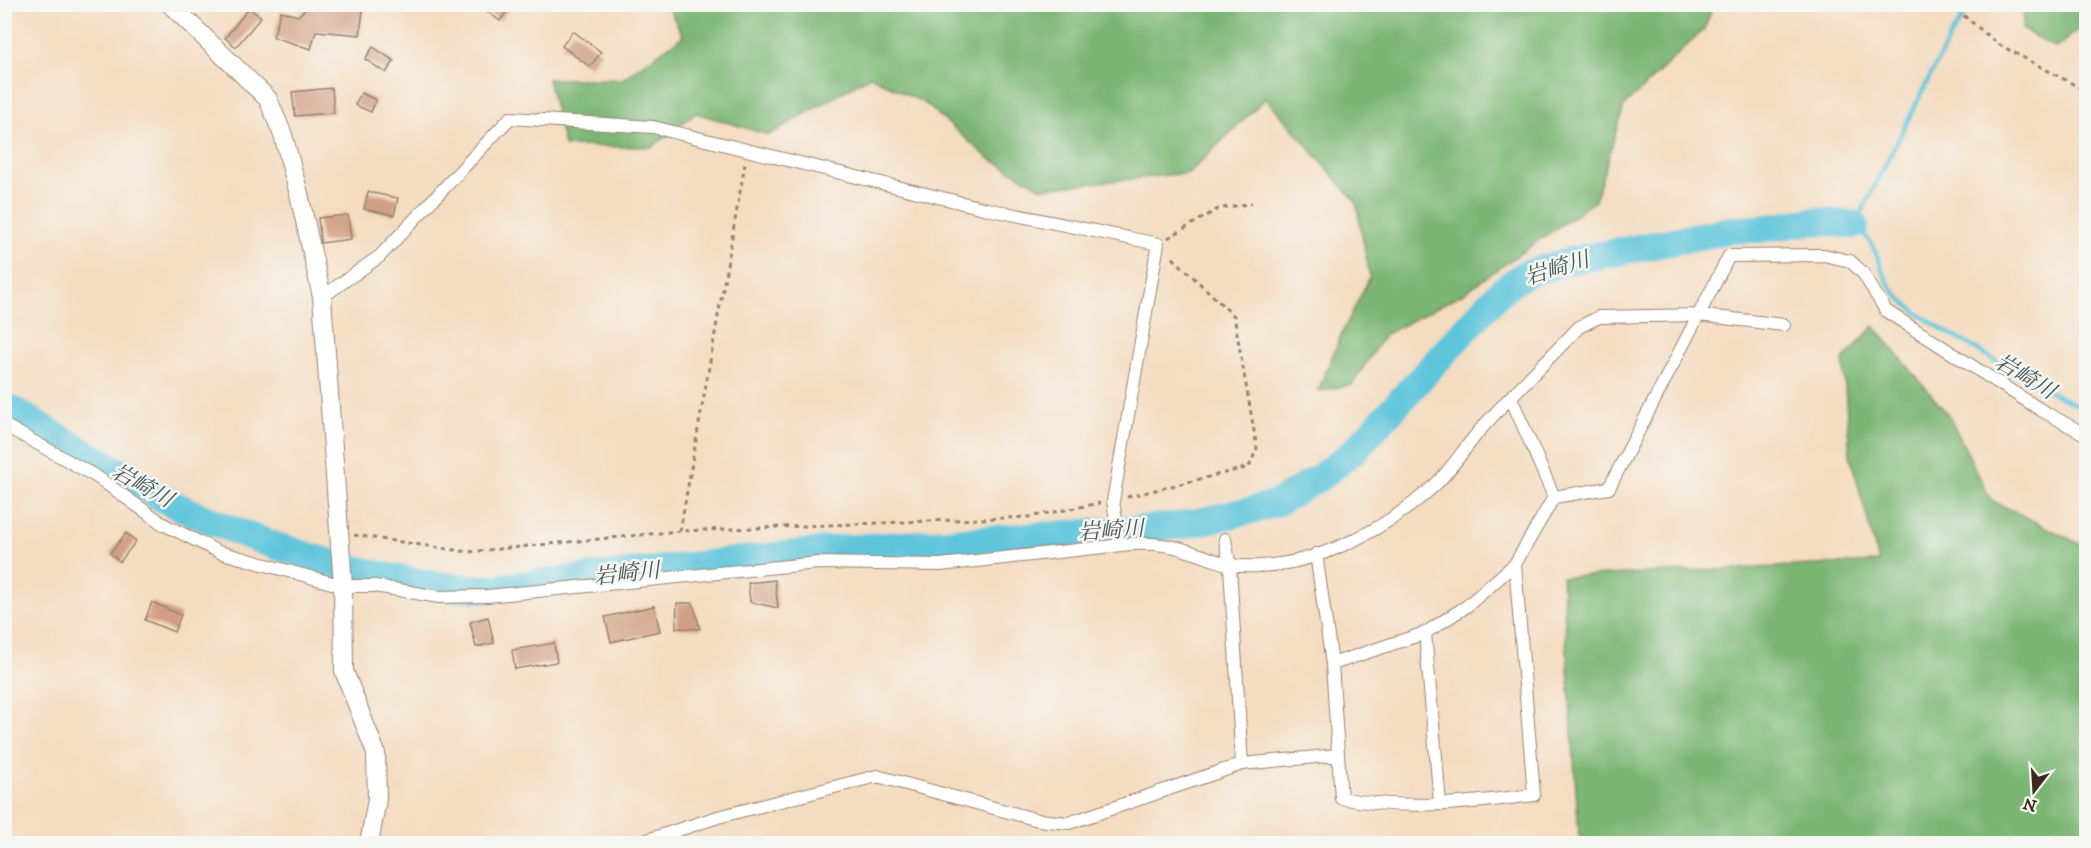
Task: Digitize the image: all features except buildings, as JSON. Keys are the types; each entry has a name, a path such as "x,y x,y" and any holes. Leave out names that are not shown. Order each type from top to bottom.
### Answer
{"street":[{"path":"170,4 268,99 286,145 322,297 342,581 344,670 376,753 377,799 373,843"},
{"path":"322,297 380,256 510,118 653,127 987,209 1158,244 1113,501 1120,545"},
{"path":"1554,497 1609,488 1729,256 1824,255 1850,261 1863,273 1886,311 2041,410 2086,435"},
{"path":"4,425 97,477 163,524 219,552 342,581 440,597 487,596 818,563 940,565 1153,543 1185,549 1230,567 1263,566 1316,554 1343,544 1393,519 1436,484 1480,429 1579,327 1599,317 1698,315 1784,325"},
{"path":"1511,398 1554,497"},
{"path":"1332,664 1425,633 1467,606 1515,564 1554,497"},
{"path":"1225,539 1230,567 1242,764"},
{"path":"1316,554 1332,664 1341,798 1377,805 1483,802 1534,795 1515,564"},
{"path":"1425,633 1440,803"},
{"path":"635,843 718,817 877,776 1038,820 1069,823 1242,764 1338,755"}],"path":[{"path":"1950,4 1998,44 2086,91"},
{"path":"680,531 747,150"},
{"path":"339,537 468,552 680,531 1029,517 1113,501 1249,467 1257,448 1234,316 1158,244 1218,209 1252,203"}],"green space":[{"path":"667,5 1713,5 1705,28 1624,106 1595,201 1462,294 1384,335 1352,385 1318,391 1342,333 1370,277 1356,202 1266,98 1189,173 1042,188 987,157 926,104 870,76 769,135 696,113 652,147 564,146 548,79 622,79 683,36"},
{"path":"2025,5 2086,5 2086,23 2056,48 2022,29"},
{"path":"1874,326 1949,416 1991,500 2086,547 2086,843 1595,844 1579,836 1562,577 1879,562 1850,455 1843,360"}],"waterway":[{"name":"岩崎川","path":"1972,4 1951,35 1855,225 1870,243 1892,289 1916,312 2028,380 2086,409"},
{"name":"岩崎川","path":"4,405 127,476 157,496 236,531 277,546 362,571 446,586 485,589 840,549 1146,529 1184,525 1261,508 1277,503 1319,478 1354,451 1501,291 1525,274 1570,261 1731,230 1759,229 1814,221 1855,225"}]}
